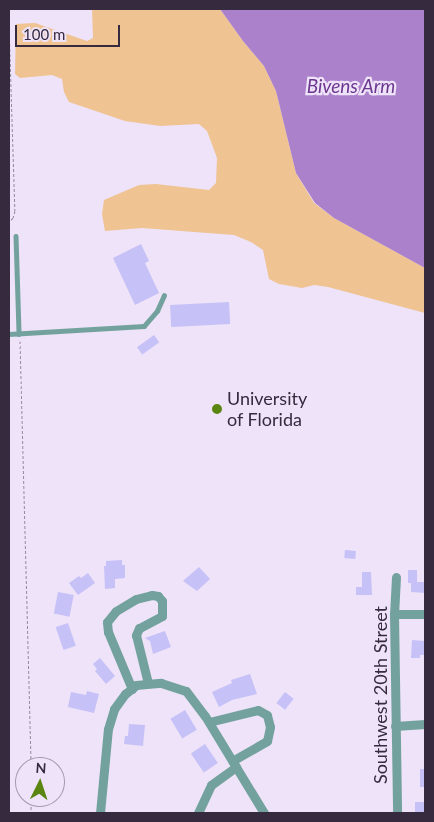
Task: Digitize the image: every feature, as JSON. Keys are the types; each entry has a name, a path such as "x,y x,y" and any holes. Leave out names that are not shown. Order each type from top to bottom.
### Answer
{"street":[{"name":"Southwest 20th Street","path":"396,577 394,614 397,813"},
{"path":"132,688 108,632 107,622 116,611 136,599 152,595 158,596 162,601 162,616 139,628 136,635 145,683"},
{"path":"394,614 425,614"},
{"path":"100,813 108,729 114,709 132,688 145,683 162,683 186,691 209,722 264,813"},
{"path":"198,813 211,785 234,764 267,741 270,727 267,715 258,710 209,722"},
{"path":"395,726 425,724"}],"lane":[{"path":"16,236 20,334"},
{"path":"9,334 144,326 157,311 164,295"}],"path":[{"path":"9,24 15,211 13,218 9,222"},
{"path":"20,334 31,757"}],"shaded area":[{"path":"92,9 220,9 264,66 276,91 296,173 314,203 334,218 425,268 425,313 328,287 314,285 302,288 279,284 269,279 263,250 251,242 234,235 142,228 105,231 102,214 104,200 139,185 156,184 209,190 216,183 217,158 207,131 199,124 160,126 125,121 69,102 64,92 62,79 52,75 20,78 15,74 16,24 35,23 87,41 93,38"}],"water":[{"name":"Bivens Arm","path":"220,9 425,9 425,268 334,218 315,203 296,173 276,91 264,66"}],"building":[{"path":"141,244 149,261 145,263 159,293 135,305 113,258"},
{"path":"229,302 230,324 171,327 170,305"},
{"path":"154,335 159,342 142,355 137,347"},
{"path":"345,550 356,551 355,559 344,558"},
{"path":"122,560 122,565 125,565 125,578 115,579 115,588 105,589 104,566 106,566 106,561"},
{"path":"199,567 210,579 197,591 183,581"},
{"path":"408,570 417,570 417,582 425,582 425,593 411,592 411,583 408,583"},
{"path":"362,572 371,572 372,595 356,595 356,587 362,587"},
{"path":"88,573 95,583 78,595 69,583 79,576 81,578"},
{"path":"58,592 74,595 70,617 54,614"},
{"path":"68,623 76,646 64,650 56,627"},
{"path":"165,631 171,647 153,654 150,641 145,638"},
{"path":"412,640 425,641 425,655 420,655 420,658 411,658"},
{"path":"100,658 115,676 106,684 95,671 97,669 93,664"},
{"path":"250,674 257,694 232,700 219,707 212,692 232,683 231,680"},
{"path":"87,691 99,694 94,713 68,707 71,692 86,695"},
{"path":"285,692 294,699 285,710 276,703"},
{"path":"185,710 197,730 182,738 170,719"},
{"path":"129,724 145,725 143,746 124,744 125,736 128,736"},
{"path":"205,744 218,763 204,773 191,754"},
{"path":"420,769 425,769 425,787 420,787"},
{"path":"415,802 425,802 425,813 415,813"}],"place":[{"name":"University of Florida","path":"217,409"}]}
